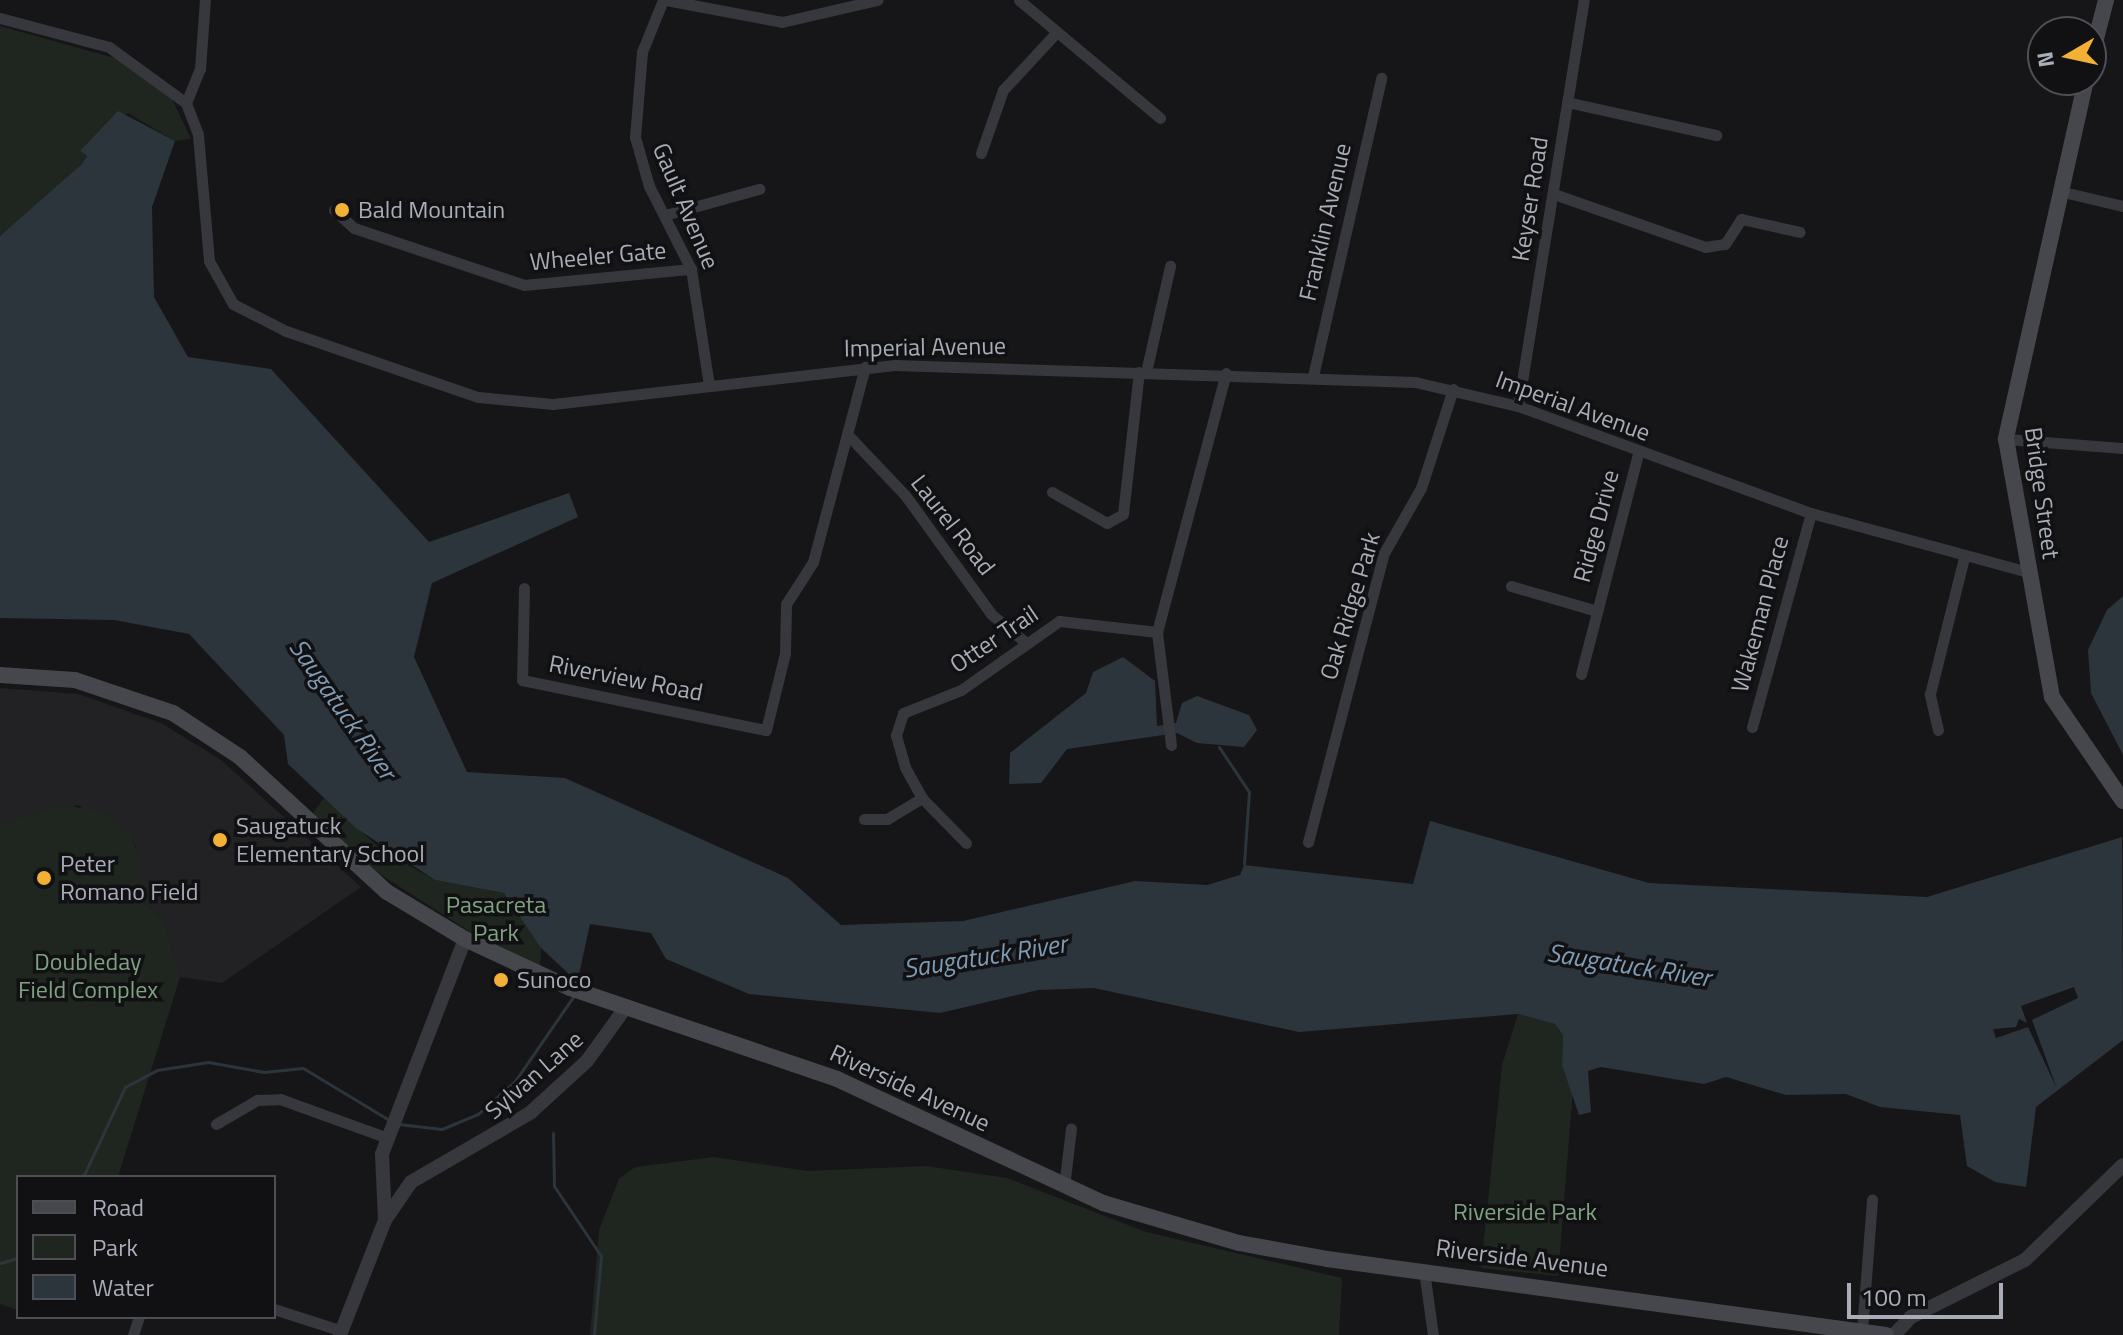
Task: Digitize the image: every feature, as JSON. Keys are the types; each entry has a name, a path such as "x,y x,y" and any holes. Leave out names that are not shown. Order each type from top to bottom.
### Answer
{"main road":[{"name":"Bridge Street","path":"2082,96 2006,439 2052,697 2123,801"},
{"name":"Riverside Avenue","path":"0,675 99,686 187,720 249,765 387,892 465,939 574,990 848,1083 1064,1187 1239,1243 1886,1335"}],"street":[{"path":"0,18 109,47 186,103 200,69 205,0"},
{"path":"664,0 782,22 877,0"},
{"name":"Gault Avenue","path":"664,0 642,52 634,128 642,168 691,269 709,385"},
{"path":"1019,0 1160,118"},
{"name":"Keyser Road","path":"1518,406 1584,0"},
{"path":"981,153 1003,90 1056,33"},
{"name":"Franklin Avenue","path":"1313,376 1381,78"},
{"path":"1567,102 1716,135"},
{"name":"Imperial Avenue","path":"186,103 198,135 211,268 226,298 246,314 496,401 553,404 865,367 1313,376 1453,389 1518,406 1638,453 1811,513 1964,558 2028,572"},
{"path":"665,215 759,189"},
{"path":"2059,191 2123,206"},
{"path":"1554,194 1705,247 1725,244 1741,219 1800,232"},
{"name":"Wheeler Gate","path":"334,210 354,228 515,284 561,286 691,269"},
{"path":"1052,492 1107,523 1123,514 1143,372 1170,266"},
{"path":"848,435 865,367"},
{"path":"1171,743 1157,632 1226,373"},
{"name":"Oak Ridge Park","path":"1308,842 1384,553 1421,488 1453,389"},
{"name":"Laurel Road","path":"848,435 905,495 991,614 1024,641"},
{"name":"Riverview Road","path":"524,588 522,680 766,730 785,653 786,604 813,562 848,435"},
{"path":"2006,439 2123,448"},
{"name":"Ridge Drive","path":"1581,674 1638,453"},
{"name":"Wakeman Place","path":"1752,727 1811,513"},
{"path":"1938,730 1930,694 1964,558"},
{"name":"Ridge Drive","path":"1511,586 1597,611"},
{"name":"Otter Trail","path":"966,843 922,798 897,743 903,713 961,690 1024,641 1059,621 1084,619 1157,632"},
{"path":"864,819 887,819 922,798"},
{"path":"276,1310 341,1333 385,1220 380,1162 465,939"},
{"name":"Sylvan Lane","path":"385,1220 411,1182 523,1119 587,1061 626,1007"},
{"path":"216,1124 249,1103 280,1099 390,1133"},
{"path":"1064,1187 1071,1128"},
{"path":"390,1133 388,1178 411,1182"},
{"path":"1894,1335 1911,1317 2025,1260 2123,1165"},
{"path":"1862,1330 1872,1199"},
{"path":"1424,1271 1433,1335"}],"shaded area":[{"name":"Saugatuck Elementary School","path":"0,688 78,694 161,723 221,760 361,887 222,983 180,977 164,921 140,898 136,846 78,805 0,824"}],"green space":[{"path":"0,26 118,59 172,99 191,139 175,141 128,113 80,151 87,156 82,164 37,208 0,236"},
{"name":"Pasacreta Park","path":"324,798 383,851 435,880 504,893 527,919 541,948 540,966 486,942 372,869 313,813"},
{"name":"Doubleday Field Complex","path":"66,805 103,812 130,833 141,862 140,898 164,921 180,977 119,1175 16,1175 16,1309 0,1304 0,824"},
{"name":"Riverside Park","path":"1518,1014 1555,1024 1563,1035 1562,1065 1573,1090 1558,1276 1481,1268 1502,1065"},
{"path":"714,1157 808,1171 926,1166 1007,1178 1146,1232 1342,1278 1339,1335 590,1335 599,1230 619,1179 635,1167"}],"water":[{"name":"Saugatuck River","path":"118,111 175,141 152,207 154,297 188,357 271,369 429,542 569,493 578,517 432,583 414,657 467,772 565,778 788,878 841,925 963,921 1135,881 1207,885 1240,875 1244,865 1413,884 1430,821 1649,883 1927,897 2122,837 2123,1040 2036,1107 2026,1187 1995,1182 1967,1166 1960,1115 1880,1107 1846,1094 1786,1095 1726,1077 1704,1084 1601,1067 1588,1071 1591,1112 1579,1115 1562,1065 1563,1035 1555,1024 1518,1014 1299,1032 1094,988 1038,990 940,1013 749,994 666,959 651,933 590,924 578,979 571,976 541,948 504,893 435,880 356,828 288,764 284,735 189,634 114,620 0,618 0,236 82,164 87,156 80,151"},
{"path":"2123,596 2123,755 2091,693 2088,650 2107,610"},
{"path":"1123,657 1155,681 1157,726 1176,723 1182,703 1197,696 1249,715 1257,730 1244,747 1197,743 1177,733 1067,749 1041,783 1009,784 1010,753 1086,693 1093,672"}],"pier":[{"path":"2074,987 2078,998 2032,1020 2057,1089 2028,1027 1996,1038 1993,1029 2016,1027 2019,1019 2027,1023 2021,1006"}],"waterway":[{"path":"1219,747 1249,792 1244,864"},
{"path":"398,1124 442,1129 478,1114 515,1081 573,997"},
{"path":"84,1175 125,1087 157,1070 208,1062 264,1072 303,1068 391,1121"},
{"path":"553,1133 554,1186 601,1256 594,1335"},
{"path":"0,1263 16,1259"}],"place":[{"name":"Bald Mountain","path":"342,210"},
{"name":"Saugatuck Elementary School","path":"220,840"},
{"name":"Peter Romano Field","path":"44,878"},
{"name":"Sunoco","path":"501,980"}]}
